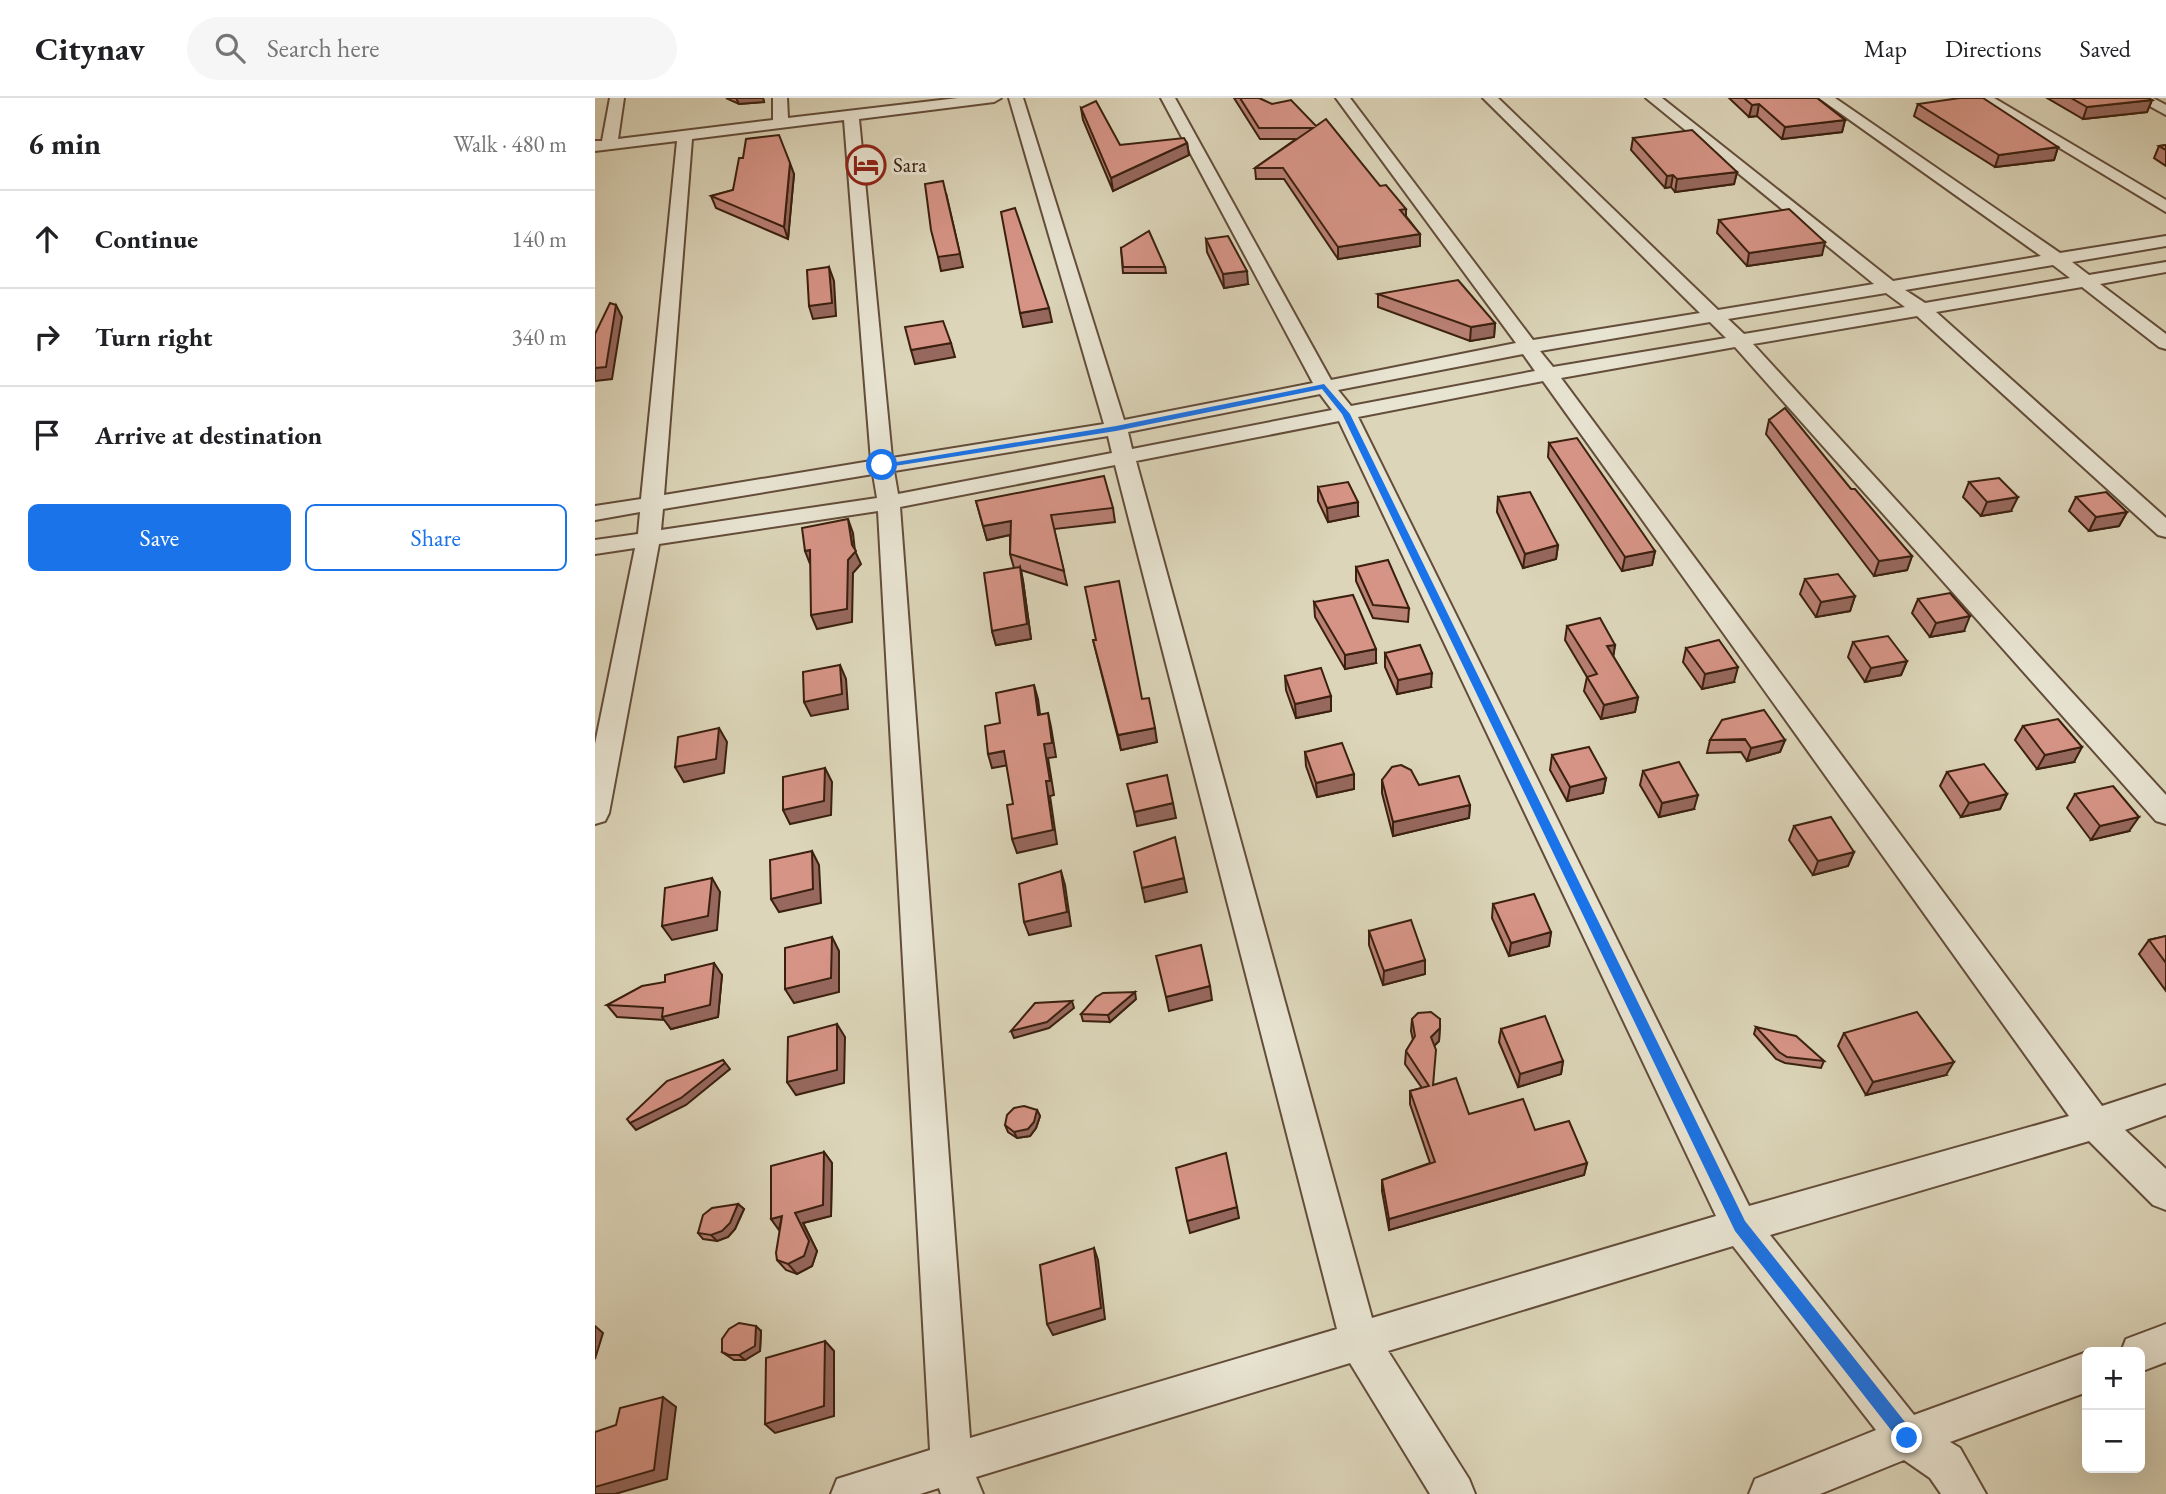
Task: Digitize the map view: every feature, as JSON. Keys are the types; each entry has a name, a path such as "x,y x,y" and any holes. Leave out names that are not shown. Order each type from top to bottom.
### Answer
{"street":[{"path":"617,98 602,145 947,101 994,98"},
{"path":"780,98 781,123"},
{"path":"1016,98 1116,428 1359,1341 1454,1494"},
{"path":"1168,98 1324,386 1346,414 1740,1226 1907,1438 1945,1463 1965,1494"},
{"path":"1343,98 1548,373 2095,1124 2166,1193"},
{"path":"1490,98 1739,340 2166,813"},
{"path":"1653,98 1888,286 1922,310 2166,530"},
{"path":"1826,98 2058,260 2166,344"},
{"path":"1984,98 2166,207"},
{"path":"2142,98 2166,111"},
{"path":"851,115 882,465 889,503 956,1479"},
{"path":"595,813 649,538 685,134"},
{"path":"595,513 1116,428 1527,347 2166,241"},
{"path":"595,547 889,503 1548,373 2166,267"},
{"path":"852,1494 956,1479 1359,1341 1740,1226 2095,1124 2166,1100"},
{"path":"2145,1351 2166,1343"},
{"path":"1770,1494 1907,1438 2082,1374"}],"building":[{"path":"1240,98 1259,98 1272,104 1291,100 1316,126 1326,119 1380,186 1386,185 1406,209 1400,210 1420,234 1338,247 1283,168 1255,168 1313,128 1259,128"},
{"path":"1744,98 1817,98 1845,120 1785,127 1759,104 1752,105"},
{"path":"1960,98 1983,98 2058,147 1999,155 1918,104"},
{"path":"2071,98 2148,98 2152,100 2087,107"},
{"path":"1096,101 1120,145 1184,138 1187,143 1111,178 1081,108"},
{"path":"1692,130 1737,172 1677,179 1673,175 1667,176 1633,138"},
{"path":"779,135 790,163 784,227 711,196 733,190 746,139"},
{"path":"943,181 960,254 938,257 931,230 925,184"},
{"path":"1015,208 1049,308 1020,313 1001,212"},
{"path":"1789,209 1825,242 1749,253 1719,220"},
{"path":"1149,231 1165,267 1123,267 1121,248"},
{"path":"1228,236 1247,271 1223,274 1206,239"},
{"path":"829,267 832,303 809,306 807,270"},
{"path":"1458,280 1495,323 1471,327 1378,294"},
{"path":"610,303 616,305 606,367 595,368 595,334"},
{"path":"943,321 951,343 911,350 905,327"},
{"path":"1785,408 1851,489 1855,489 1912,556 1879,561 1769,420"},
{"path":"1577,438 1655,551 1625,557 1549,443"},
{"path":"1104,476 1113,508 1051,515 1064,571 1010,554 1011,521 983,526 976,501"},
{"path":"1999,478 2018,497 1987,502 1969,482"},
{"path":"1348,482 1358,502 1327,508 1318,487"},
{"path":"1530,492 1558,545 1525,554 1498,497"},
{"path":"2106,492 2127,512 2096,517 2076,497"},
{"path":"848,519 852,545 856,551 848,560 847,609 811,615 810,550 805,551 802,528"},
{"path":"1388,560 1409,608 1373,605 1356,567"},
{"path":"1020,567 1027,624 992,631 984,573"},
{"path":"1838,574 1855,596 1821,602 1805,579"},
{"path":"1119,581 1142,699 1149,698 1155,728 1118,735 1093,640 1096,640 1085,587"},
{"path":"1950,593 1970,616 1936,623 1918,599"},
{"path":"1353,595 1376,649 1345,655 1314,602"},
{"path":"1600,618 1615,645 1607,646 1638,697 1604,705 1587,677 1597,674 1567,626"},
{"path":"1888,636 1907,661 1871,668 1853,642"},
{"path":"1719,640 1738,667 1705,674 1686,648"},
{"path":"1420,645 1432,673 1398,680 1385,653"},
{"path":"840,665 842,694 804,702 803,672"},
{"path":"1321,668 1331,696 1295,704 1285,676"},
{"path":"1034,685 1038,715 1048,713 1052,743 1044,744 1050,781 1046,781 1053,830 1012,839 1007,805 1013,804 1004,751 988,754 985,726 1000,723 996,693"},
{"path":"1764,710 1785,740 1751,748 1745,739 1710,740 1722,720"},
{"path":"2058,719 2082,747 2045,755 2023,726"},
{"path":"719,728 716,759 675,767 678,737"},
{"path":"1342,743 1354,774 1316,783 1305,752"},
{"path":"1589,747 1606,778 1570,787 1552,755"},
{"path":"1679,762 1698,795 1662,803 1643,771"},
{"path":"1984,764 2007,794 1969,803 1947,772"},
{"path":"1401,765 1411,770 1419,785 1459,776 1470,805 1393,822 1382,780 1392,767"},
{"path":"825,768 824,801 783,810 783,777"},
{"path":"1167,775 1173,803 1134,812 1127,784"},
{"path":"2113,786 2139,817 2100,826 2075,794"},
{"path":"1831,817 1854,852 1818,861 1794,826"},
{"path":"1175,837 1184,878 1142,888 1134,852"},
{"path":"812,851 813,889 771,899 770,860"},
{"path":"1061,871 1067,912 1024,922 1019,884"},
{"path":"712,878 708,916 662,926 665,888"},
{"path":"1534,894 1551,932 1511,943 1493,904"},
{"path":"1411,920 1425,960 1384,971 1369,931"},
{"path":"2166,936 2166,963 2149,940"},
{"path":"832,937 831,978 785,989 785,948"},
{"path":"1201,945 1210,986 1166,997 1156,956"},
{"path":"714,963 710,1005 662,1017 663,1008 607,1005 642,986 665,982 665,975"},
{"path":"1135,992 1108,1015 1081,1014 1103,993"},
{"path":"1072,1001 1047,1022 1011,1031 1035,1003"},
{"path":"1431,1012 1440,1019 1440,1028 1431,1037 1436,1050 1433,1085 1456,1078 1469,1114 1523,1099 1535,1130 1569,1121 1587,1163 1389,1219 1382,1180 1435,1162 1410,1091 1429,1086 1406,1051 1415,1036 1412,1019 1418,1013"},
{"path":"1917,1012 1954,1062 1873,1082 1844,1033"},
{"path":"1545,1016 1563,1061 1520,1074 1501,1029"},
{"path":"837,1024 837,1070 787,1082 788,1037"},
{"path":"1756,1027 1796,1036 1824,1061 1787,1057"},
{"path":"723,1060 725,1063 681,1098 630,1123 627,1119 667,1081"},
{"path":"1024,1106 1037,1110 1034,1122 1028,1129 1014,1132 1005,1125 1007,1115 1014,1108"},
{"path":"824,1152 823,1205 795,1213 809,1241 804,1256 788,1264 777,1260 782,1216 771,1219 771,1166"},
{"path":"1226,1153 1237,1207 1187,1221 1176,1168"},
{"path":"738,1204 730,1223 722,1231 711,1235 698,1233 703,1215 712,1208"},
{"path":"1094,1248 1101,1308 1047,1324 1040,1265"},
{"path":"739,1323 756,1326 755,1346 739,1355 722,1352 722,1339 729,1329"},
{"path":"825,1341 824,1406 765,1424 766,1358"},
{"path":"663,1397 654,1470 595,1487 595,1432 616,1425 620,1408"}],"place":[{"name":"Sara","path":"866,165"}],"route":[{"path":"882,465 1116,428 1324,386 1346,414 1740,1226 1907,1438"}]}
